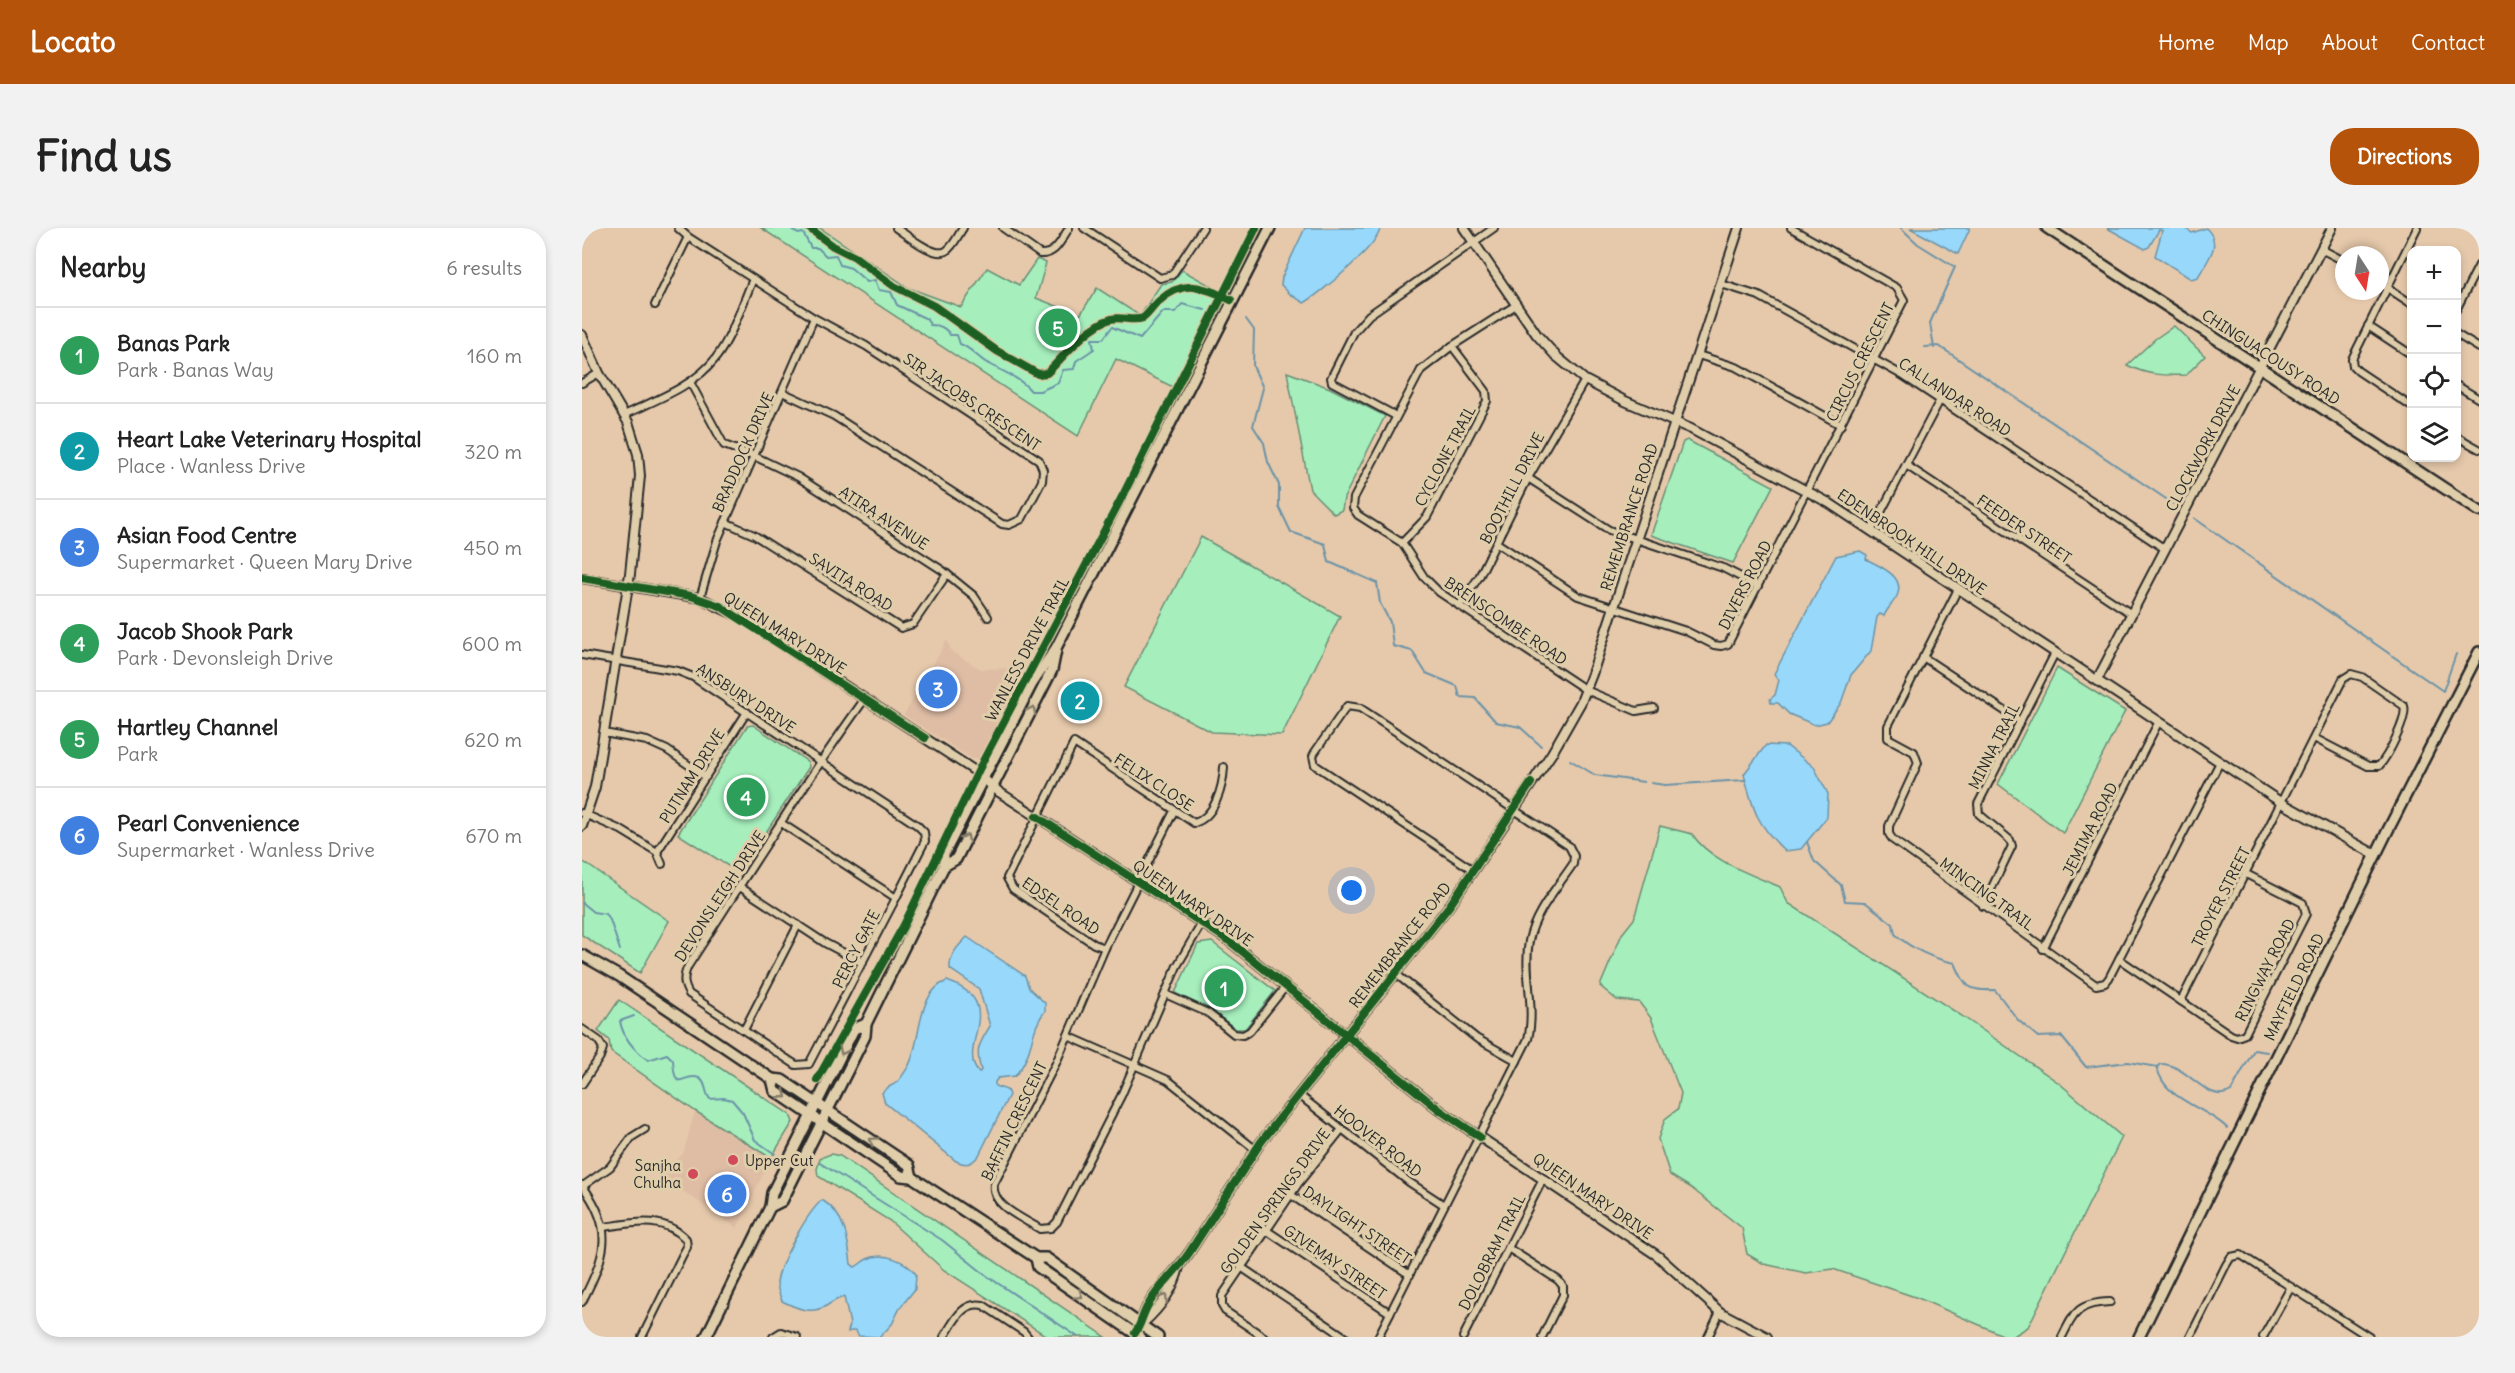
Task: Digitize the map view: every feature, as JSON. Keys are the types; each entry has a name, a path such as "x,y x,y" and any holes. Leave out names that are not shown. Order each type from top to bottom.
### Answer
{"main road":[{"path":"770,1207 782,1201 865,1036 866,1024 944,866 944,854 1032,684 1056,648 1270,228"},
{"name":"CHINGUACOUSY ROAD","path":"2047,228 2479,511"},
{"path":"944,866 956,859 1052,670 1056,648"},
{"name":"MAYFIELD ROAD","path":"2139,1337 2376,855 2479,652"},
{"path":"582,955 619,976 772,1079 782,1080 817,1103 909,1165 912,1177"},
{"path":"706,1337 770,1207 771,1193 854,1029 866,1024"},
{"path":"772,1079 775,1091 901,1176 912,1177 1036,1258 1046,1258 1158,1337"},
{"path":"1036,1258 1038,1267 1136,1336"}],"street":[{"name":"SIR JACOBS CRESCENT","path":"678,228 688,237 814,318 866,346 1039,460 1043,471 1042,481 1022,519 1009,525 1002,524 834,416 782,392"},
{"path":"896,228 931,250 939,252 945,252 963,228"},
{"path":"1004,228 1040,254 1047,255 1054,251 1069,228"},
{"path":"1084,228 1160,278 1172,274 1178,268 1203,228"},
{"name":"EDENBROOK HILL DRIVE","path":"1464,228 1537,335 1556,356 1585,380 1625,401 1675,422 1807,492 1871,531 2282,803 2376,855"},
{"path":"1396,416 1337,386 1331,378 1354,332 1369,315 1494,228"},
{"name":"REMEMBRANCE ROAD","path":"1136,1336 1141,1324 1154,1314 1176,1281 1179,1267 1256,1150 1450,905 1552,753 1586,690 1739,228"},
{"name":"CIRCUS CRESCENT","path":"1791,228 1897,288 1903,294 1903,304 1807,492"},
{"name":"CLOCKWORK DRIVE","path":"2097,680 2332,228"},
{"path":"2389,284 2417,228"},
{"path":"655,305 688,237"},
{"path":"2321,249 2335,256"},
{"path":"2461,302 2479,265"},
{"path":"624,415 690,382 707,367 719,353 753,279"},
{"name":"CALLANDAR ROAD","path":"1721,284 1759,296 1874,360 1940,400 2164,549"},
{"path":"2389,289 2407,301"},
{"path":"2381,300 2354,354 2353,366 2407,404"},
{"name":"BRENSCOMBE ROAD","path":"1516,305 1452,346 1421,370 1352,505 1358,515 1402,543 1424,577 1459,606 1586,690 1636,711 1653,708"},
{"name":"BRADDOCK DRIVE","path":"700,598 725,522 814,318"},
{"path":"2368,326 2410,354"},
{"path":"582,334 599,373 634,436 640,476 628,586 604,733 595,787 584,814 582,826"},
{"path":"2461,337 2479,348"},
{"name":"CYCLONE TRAIL","path":"1402,543 1427,517 1487,401 1486,390 1452,346"},
{"path":"1698,355 1736,367 1841,424"},
{"path":"582,383 599,373"},
{"name":"BOOTHILL DRIVE","path":"1459,606 1479,577 1528,478 1585,380"},
{"name":"ATIRA AVENUE","path":"690,382 720,442 728,448 754,456 812,486 947,574 974,597 988,617"},
{"path":"2461,388 2479,399"},
{"path":"1871,531 1940,400"},
{"path":"2461,438 2479,449"},
{"name":"FEEDER STREET","path":"1906,465 2130,613"},
{"path":"1528,478 1601,526 1723,568 1758,586"},
{"name":"DIVERS ROAD","path":"1497,543 1572,593 1686,631 1721,646 1728,644 1731,639 1807,492"},
{"name":"SAVITA ROAD","path":"725,522 754,535 901,628 913,624 947,574"},
{"name":"QUEEN MARY DRIVE","path":"582,578 700,598 738,616 983,778 1036,816 1202,923 1286,986 1441,1111 1658,1256 1720,1312 1767,1337"},
{"name":"MINCING TRAIL","path":"1958,589 1887,731 1892,741 1914,752 1918,763 1889,826 1889,834 1893,840 1983,906 2096,985 2105,983 2119,959 2220,762"},
{"name":"MINNA TRAIL","path":"1983,906 2012,846 2007,837 1981,816 1978,808 2055,653"},
{"name":"ANSBURY DRIVE","path":"582,655 683,672 917,825 924,832 925,841 896,898"},
{"path":"1923,657 2020,721"},
{"path":"2351,674 2362,677 2399,701 2406,711 2382,763 2375,767 2368,766 2314,738 2343,679 2351,674"},
{"name":"DEVONSLEIGH DRIVE","path":"744,1030 689,994 684,986 684,976 688,966 781,823 864,700"},
{"path":"1378,1337 1528,1039 1531,1026 1528,959 1530,934 1538,916 1573,864 1574,856 1569,846 1360,708 1353,705 1343,709 1313,756 1315,765 1473,870"},
{"name":"PUTNAM DRIVE","path":"657,852 747,712"},
{"name":"JEMIMA ROAD","path":"2043,949 2159,721"},
{"path":"604,733 646,741 706,777"},
{"name":"TROYER STREET","path":"2181,1002 2314,738"},
{"name":"FELIX CLOSE","path":"1036,816 1074,743 1174,811 1194,822 1203,820 1209,814 1224,782 1224,767"},
{"name":"BAFFIN CRESCENT","path":"1174,811 1105,948 1068,1036 993,1188 994,1196 999,1202 1040,1229 1051,1228 1057,1222 1121,1096 1165,994 1190,942 1202,923"},
{"path":"584,814 621,830 657,852 662,864"},
{"name":"EDSEL ROAD","path":"1036,816 1008,872 1009,884 1085,938 1105,948"},
{"name":"PERCY GATE","path":"744,1030 796,1065 809,1064 896,898 781,823"},
{"name":"RINGWAY ROAD","path":"2119,959 2233,1036 2245,1034 2305,918 2306,911 2303,903 2246,874"},
{"path":"740,887 825,943 863,963"},
{"path":"744,1030 798,925"},
{"path":"1396,974 1476,1038 1517,1061"},
{"path":"1165,994 1208,1013 1234,1034 1243,1035 1250,1031 1286,986"},
{"path":"582,1029 598,1040 603,1048 600,1057 582,1084"},
{"path":"1068,1036 1168,1080 1256,1150"},
{"name":"HOOVER ROAD","path":"1299,1095 1409,1182 1444,1205"},
{"path":"582,1302 602,1260 604,1227 598,1209 583,1186 610,1167 632,1137 645,1129"},
{"name":"GOLDEN SPRINGS DRIVE","path":"1264,1337 1225,1311 1222,1306 1222,1296 1291,1195 1342,1129"},
{"name":"DOLOBRAM TRAIL","path":"1463,1337 1543,1179"},
{"name":"DAYLIGHT STREET","path":"1291,1195 1410,1275"},
{"path":"604,1227 637,1222 658,1223 680,1233 687,1243 642,1337"},
{"name":"GIVEMAY STREET","path":"1266,1230 1390,1313"},
{"path":"1508,1248 1558,1280 1563,1286 1563,1295 1542,1337"},
{"path":"2190,1337 2226,1265 2232,1257 2241,1255 2369,1337"},
{"path":"1240,1268 1345,1337"},
{"path":"2263,1337 2291,1287"},
{"path":"2062,1337 2079,1309 2092,1303 2110,1302"},
{"path":"944,1337 963,1309 975,1304 983,1305 1028,1337"},
{"path":"1708,1337 1720,1312"},
{"path":"772,1337 781,1332 797,1337"}],"shaded area":[{"path":"947,640 952,652 981,669 1020,668 985,756 981,759 972,759 904,715"},
{"path":"695,1111 771,1158 737,1228 659,1175 683,1154"}],"green space":[{"path":"761,228 820,228 909,288 961,307 987,268 1019,285 1037,259 1046,263 1036,298 1080,315 1097,288 1140,316 1161,284 1172,282 1182,270 1224,293 1175,388 1116,359 1078,436"},
{"path":"2174,326 2205,356 2186,375 2156,374 2127,365 2155,339"},
{"path":"1287,372 1330,388 1385,416 1344,498 1342,510 1334,514 1310,490"},
{"path":"1687,440 1773,486 1733,563 1651,535 1683,442"},
{"path":"1201,537 1340,616 1282,735 1212,732 1124,687"},
{"path":"2057,668 2125,711 2063,833 1998,784"},
{"path":"753,725 808,762 809,767 739,873 678,834 747,726"},
{"path":"1660,826 1692,834 1709,852 1720,859 1780,887 1788,903 1962,1016 2059,1083 2122,1137 2028,1327 2012,1337 2007,1337 1918,1298 1833,1269 1806,1273 1764,1264 1747,1254 1742,1228 1690,1187 1670,1175 1658,1139 1665,1119 1678,1109 1681,1093 1651,1018 1639,1002 1617,1000 1600,986 1622,934 1634,919"},
{"path":"582,861 669,921 640,973 582,935"},
{"path":"1212,942 1275,991 1245,1029 1236,1029 1212,1011 1175,993 1198,944"},
{"path":"619,1000 790,1115 793,1122 771,1158 695,1111 611,1052 609,1040 598,1031"},
{"path":"831,1154 840,1156 1106,1337 1048,1337 944,1270 890,1221 818,1176 820,1158"}],"water":[{"path":"1305,228 1380,228 1360,257 1335,280 1304,303 1281,285 1282,277"},
{"path":"1910,228 1970,228 1958,254"},
{"path":"2107,228 2185,228 2192,233 2206,228 2211,234 2214,246 2198,277 2191,279 2155,256 2162,231 2159,230 2149,247 2145,249"},
{"path":"1860,551 1867,555 1866,559 1895,577 1899,589 1884,616 1880,614 1877,617 1871,651 1851,675 1841,703 1827,722 1815,725 1789,714 1778,703 1771,703 1770,699 1775,695 1779,680 1774,674 1836,556"},
{"path":"1766,745 1787,746 1814,767 1828,794 1827,817 1801,849 1785,851 1776,842 1762,825 1750,798 1744,774"},
{"path":"967,937 1025,976 1029,988 1045,1003 1045,1011 1036,1026 1026,1059 1015,1076 998,1078 995,1082 995,1086 1007,1090 1009,1095 979,1155 966,1164 956,1161 885,1103 882,1093 898,1081 908,1067 916,1045 924,1007 929,996 947,981 965,990 975,1001 978,1026 973,1062 979,1073 981,1070 978,1057 979,1047 990,1026 979,989 950,969 957,947"},
{"path":"822,1200 836,1212 844,1228 851,1264 855,1267 867,1259 887,1257 901,1261 916,1274 915,1289 900,1308 892,1324 880,1337 859,1336 855,1330 848,1332 850,1324 844,1297 815,1310 798,1308 782,1301 777,1283 783,1263 802,1227"}],"waterway":[{"path":"790,228 798,234 803,233 811,248 818,248 826,256 836,255 840,265 851,268 867,282 875,280 879,290 891,292 897,305 927,319 930,325 942,327 950,335 957,335 960,344 1027,386 1031,391 1040,391 1058,383 1063,370 1074,369 1076,361 1094,349 1092,339 1103,339 1112,327 1140,339 1163,312 1176,312 1182,304 1205,310"},
{"path":"1901,228 1918,244 1955,267 1930,323 1934,348"},
{"path":"1246,319 1254,330 1253,366 1263,388 1253,426 1264,443 1268,462 1279,485 1279,507 1291,532 1325,544 1329,562 1377,583 1380,603 1390,622 1393,646 1412,651 1426,673 1457,686 1460,697 1475,698 1496,722 1520,727 1541,746"},
{"path":"1925,347 1939,346 2175,505"},
{"path":"2194,518 2443,691 2456,654"},
{"path":"1570,760 1595,775 1644,782"},
{"path":"1651,783 1665,785 1745,780"},
{"path":"1807,842 1814,861 1841,885 1845,901 1865,902 1893,924 1895,934 1915,949 1955,963 1965,983 1969,986 1979,990 1995,990 2018,1020 2038,1037 2061,1036 2086,1067 2128,1062 2157,1067 2161,1078 2176,1095 2218,1120 2227,1128"},
{"path":"582,903 593,912 606,914 620,950"},
{"path":"634,1016 620,1021 626,1038 638,1052 648,1060 667,1054 673,1060 678,1080 689,1077 699,1078 710,1099 732,1100 743,1113 755,1140 775,1154"},
{"path":"2157,1067 2161,1064 2170,1065 2206,1089 2223,1094 2231,1091 2254,1050 2267,1052"},
{"path":"820,1163 942,1240 987,1276 1078,1337"}],"cycle path":[{"path":"809,228 833,246 855,257 894,286 934,306 997,351 1038,374 1047,373 1077,342 1103,322 1115,318 1143,318 1159,301 1177,289 1194,287 1212,291 1231,300"},
{"name":"WANLESS DRIVE TRAIL","path":"817,1080 904,925 984,759 1124,493 1256,228"},
{"path":"582,578 691,596 720,606 925,738"},
{"path":"1135,1333 1151,1299 1189,1253 1261,1142 1450,905 1531,783"},
{"path":"1036,816 1228,940 1441,1111 1480,1137"}],"place":[{"name":"Hartley Channel","path":"1058,328"},
{"name":"Asian Food Centre","path":"938,689"},
{"name":"Heart Lake Veterinary Hospital","path":"1080,701"},
{"name":"Jacob Shook Park","path":"746,797"},
{"name":"Banas Park","path":"1224,988"},
{"name":"Upper Cut","path":"733,1160"},
{"name":"Sanjha Chulha","path":"693,1174"},
{"name":"Pearl Convenience","path":"727,1194"}]}
